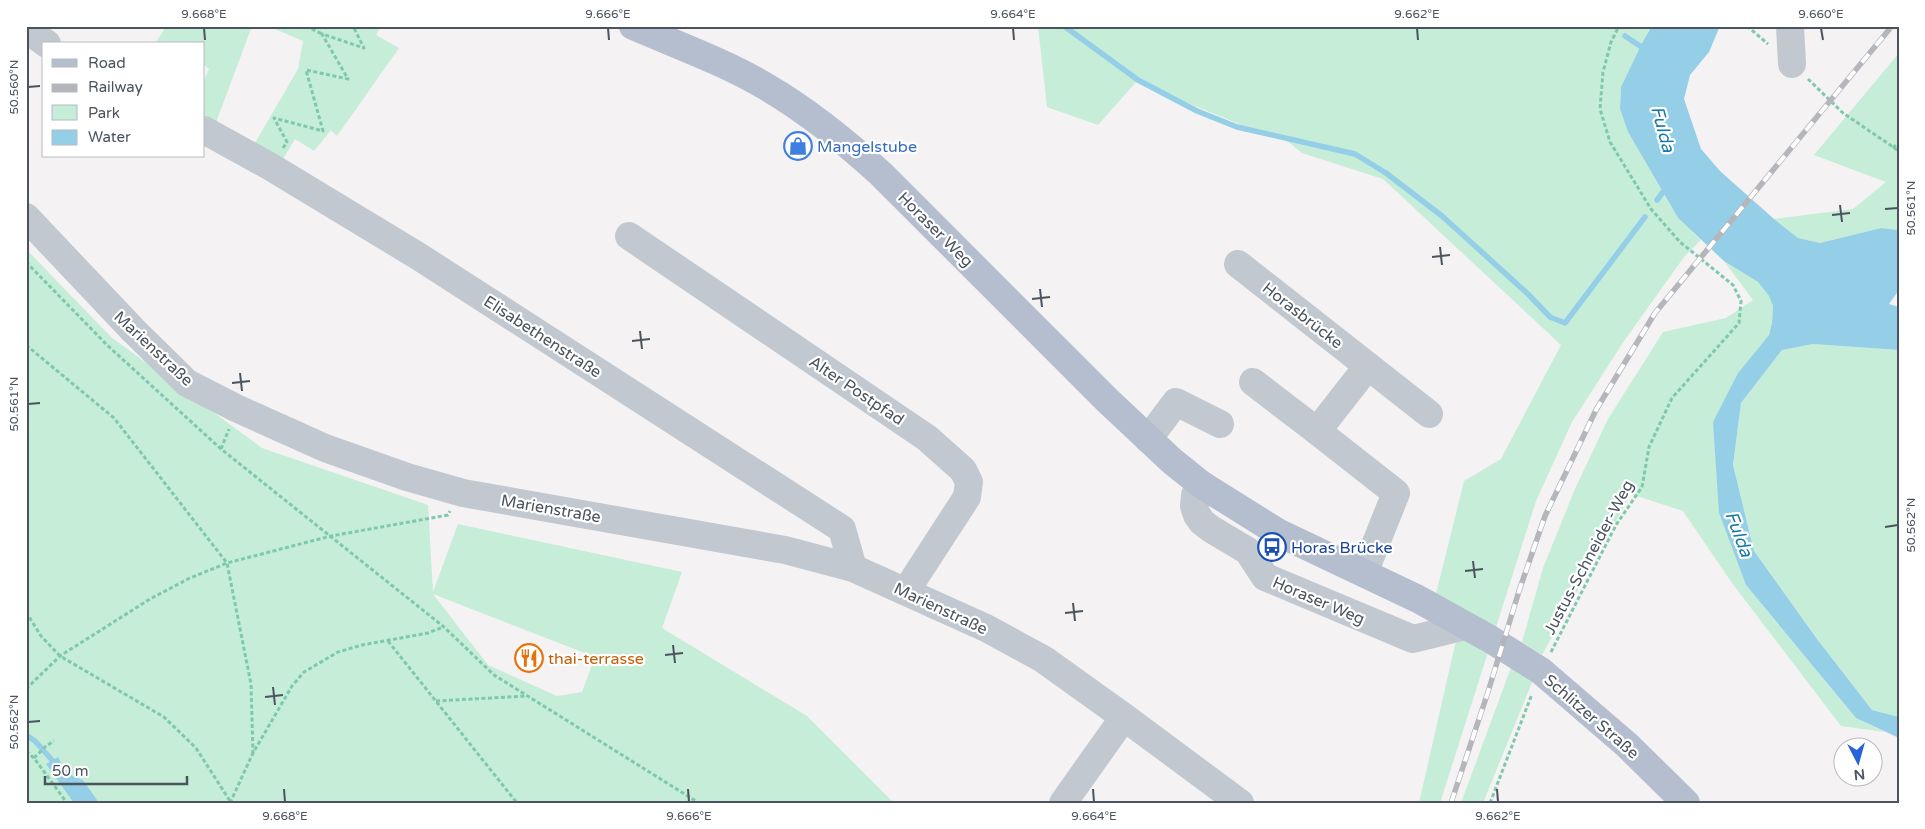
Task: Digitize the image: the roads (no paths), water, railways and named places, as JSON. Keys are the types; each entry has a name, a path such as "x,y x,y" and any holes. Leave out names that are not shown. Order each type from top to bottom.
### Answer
{"main road":[{"name":"Horaser Weg","path":"633,26 719,63 764,85 806,112 846,142 881,174 1148,439 1202,485 1279,533 1418,599 1490,639"},
{"name":"Schlitzer Straße","path":"1490,639 1541,671 1627,745 1686,803"}],"street":[{"path":"1790,26 1792,64"},
{"path":"26,29 44,42"},
{"name":"Elisabethenstraße","path":"205,131 271,167 418,256 842,529 853,568"},
{"name":"Marienstraße","path":"26,217 133,330 187,383 236,408 324,448 407,477 463,493 785,550 853,568 986,628 1043,660 1240,803"},
{"name":"Alter Postpfad","path":"629,236 928,438 963,470 969,482 967,497 906,591"},
{"name":"Horasbrücke","path":"1238,264 1429,414"},
{"path":"1317,431 1368,366"},
{"path":"1253,382 1396,493 1364,573"},
{"path":"1148,439 1176,402 1220,424"},
{"name":"Horaser Weg","path":"1202,485 1194,495 1194,506 1197,515 1211,529 1248,551 1265,577 1413,639 1466,626"},
{"path":"1063,803 1124,717"}],"water":[{"name":"Fulda","path":"1652,26 1720,26 1709,52 1690,75 1684,99 1701,149 1720,171 1774,219 1798,238 1820,243 1881,228 1899,230 1899,290 1889,304 1899,307 1899,350 1813,344 1782,350 1741,403 1733,465 1754,551 1817,639 1872,710 1899,717 1899,738 1856,718 1746,585 1719,513 1713,422 1738,373 1769,335 1773,306 1769,296 1758,282 1724,261 1678,218 1628,132 1620,109 1621,87"},
{"path":"58,757 65,770 74,777 83,780 97,800 97,803 74,803 46,764"}],"waterway":[{"path":"1064,26 1138,80 1197,111 1237,127 1355,154 1386,173 1442,216 1528,294 1550,317 1565,323 1645,217"},
{"path":"1625,36 1646,50"},
{"path":"1657,200 1666,188"},
{"path":"26,735 35,741 52,760"}],"railway":[{"path":"1451,803 1545,516 1596,410 1655,313 1892,26"}],"place":[{"name":"Mangelstube","path":"798,146"},
{"name":"Horas Brücke","path":"1272,547"},
{"name":"thai-terrasse","path":"529,658"}]}
